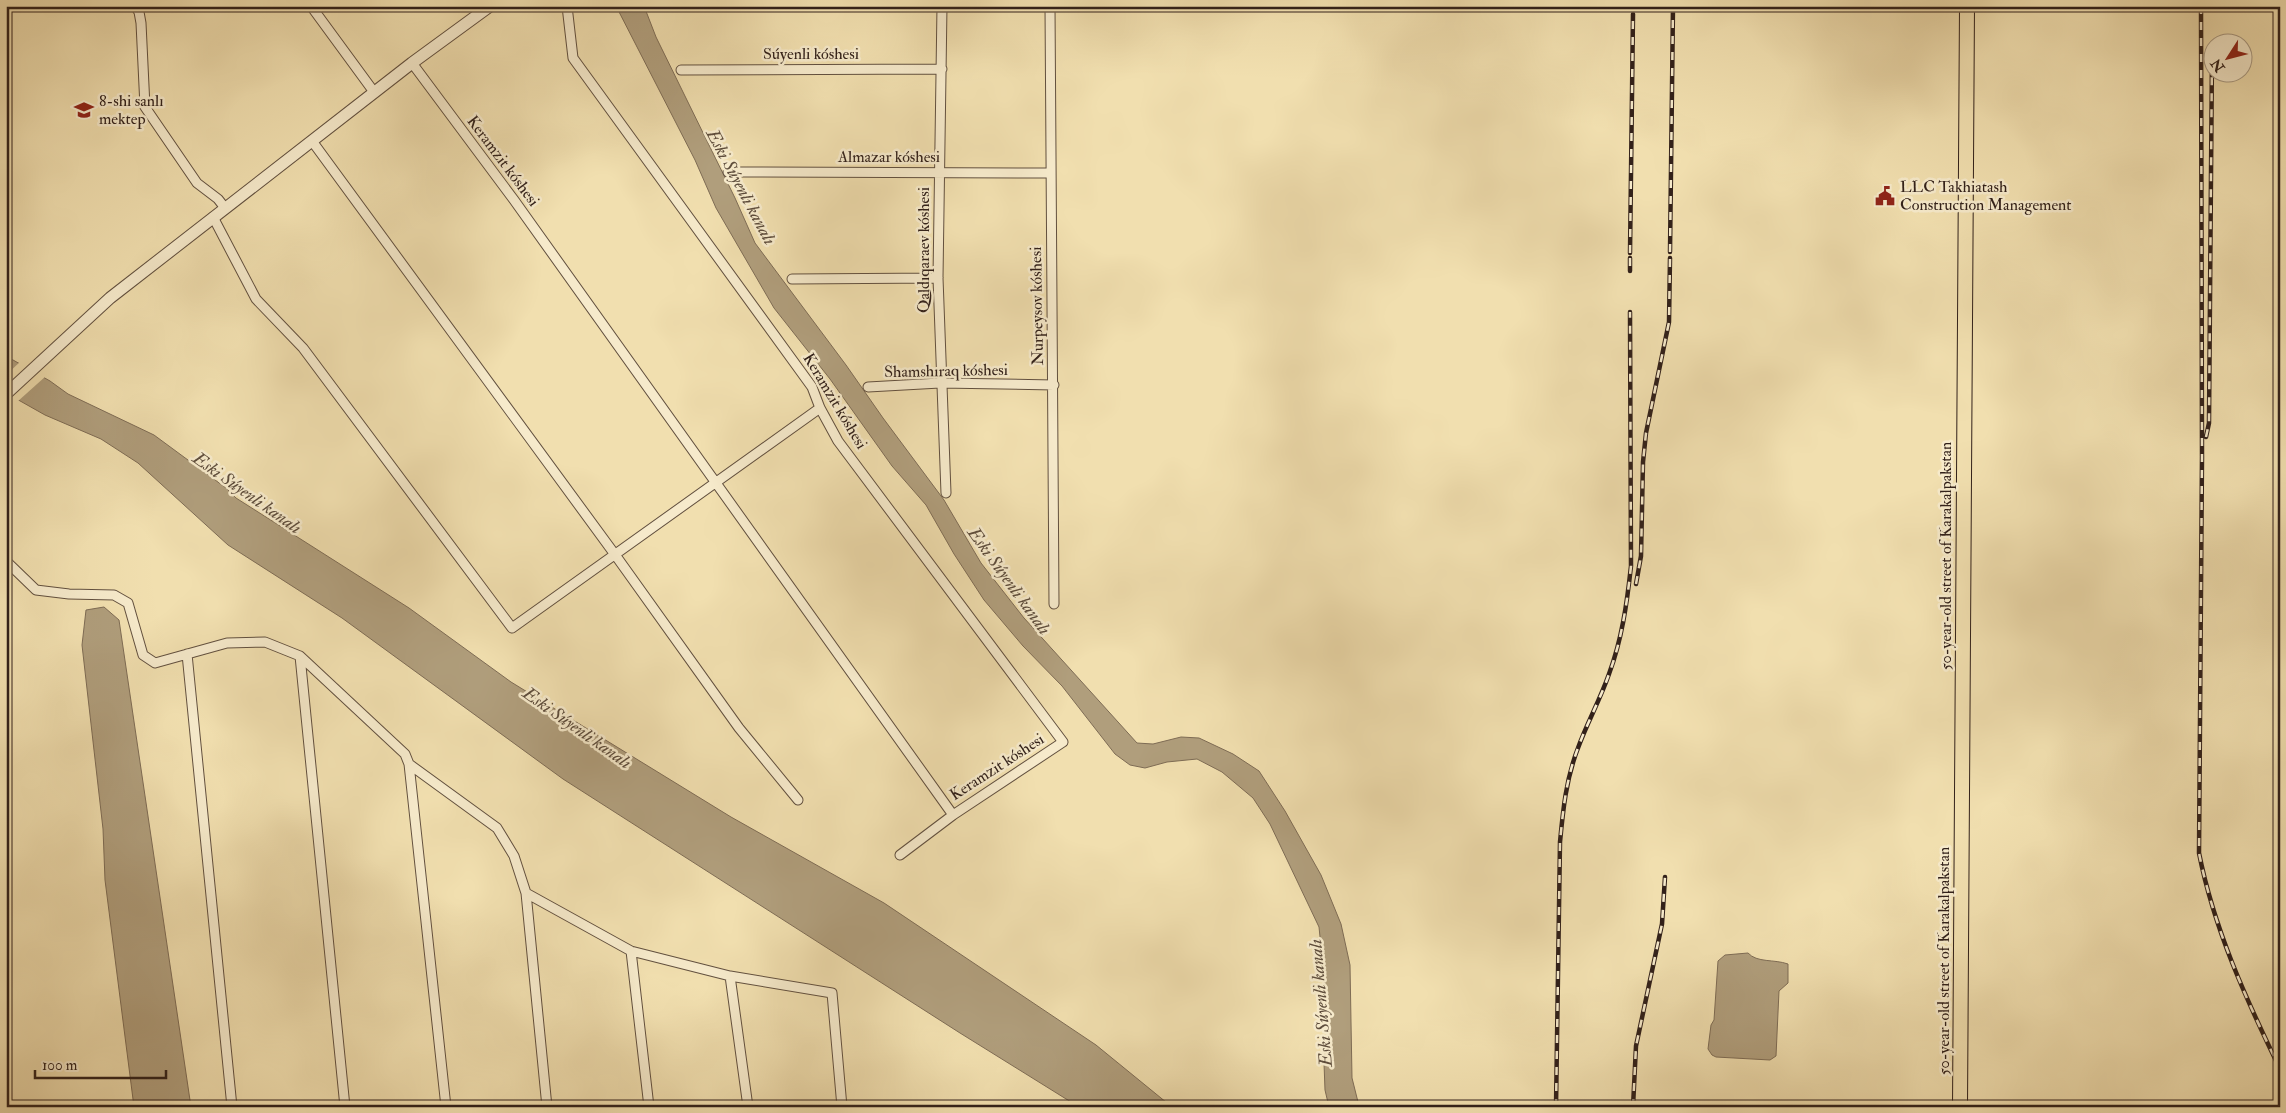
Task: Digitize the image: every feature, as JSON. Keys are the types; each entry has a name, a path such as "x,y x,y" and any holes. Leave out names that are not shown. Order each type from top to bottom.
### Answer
{"main road":[{"name":"50-year-old street of Karakalpakstan","path":"1960,1107 1967,6"}],"street":[{"path":"135,6 139,12 141,22 145,108 197,183 218,199 225,208"},
{"path":"311,6 374,92"},
{"path":"6,394 110,298 374,92 490,6"},
{"name":"Keramzit kóshesi","path":"567,6 573,58 812,387 820,408 838,441 1062,742 953,815 900,855"},
{"name":"Qaldıqaraev kóshesi","path":"942,6 938,278 940,384 946,494"},
{"name":"Nurpeysov kóshesi","path":"1050,6 1054,604"},
{"name":"Keramzit kóshesi","path":"412,63 514,200 953,815"},
{"name":"Súyenli kóshesi","path":"681,70 942,69"},
{"path":"312,141 616,556 739,728 798,800"},
{"name":"Almazar kóshesi","path":"728,172 1051,173"},
{"path":"213,217 256,299 303,348 512,628 616,556 716,481 820,408"},
{"path":"792,279 938,278"},
{"name":"Shamshıraq kóshesi","path":"868,387 940,384 1054,385"},
{"path":"6,561 36,590 69,594 114,595 128,603 143,655 155,663 227,643 265,642 300,656 405,754 409,764 446,1107"},
{"path":"187,654 232,1107"},
{"path":"300,656 345,1107"},
{"path":"409,764 497,828 514,856 526,893 547,1107"},
{"path":"526,893 630,951 730,976 832,993 842,1107"},
{"path":"630,951 650,1107"},
{"path":"730,976 748,1107"}],"water":[{"path":"616,6 644,6 656,37 755,243 944,500 981,563 1024,618 1137,743 1153,744 1181,737 1199,738 1233,754 1259,771 1285,811 1321,875 1341,924 1350,965 1352,1078 1358,1102 1362,1107 1329,1107 1325,1090 1324,1063 1329,1024 1319,927 1270,824 1253,798 1222,772 1197,759 1167,762 1145,768 1130,765 1115,754 1062,686 1023,646 984,600 954,554 926,505 892,466 830,379 774,308 716,208 695,160"},
{"name":"Eski Súyenli kanalı","path":"6,356 50,381 68,394 154,435 226,488 236,498 409,608 511,682 731,817 884,903 1096,1045 1172,1107 1079,1107 563,779 342,618 228,545 138,463 101,439 45,415 6,393"},
{"path":"104,607 119,620 191,1107 134,1107 105,880 103,829 82,645 86,610"},
{"path":"1748,953 1761,960 1788,964 1788,983 1779,991 1776,1056 1770,1060 1716,1057 1708,1049 1711,1025 1714,1020 1718,961 1725,955"}],"pier":[{"path":"21,361 46,376 17,402 6,396 6,375"}],"railway":[{"path":"1670,252 1673,6"},
{"path":"2201,6 2202,456 2199,853 2213,909 2232,963 2280,1069"},
{"path":"1630,253 1633,14"},
{"path":"2206,437 2209,423 2212,82"},
{"path":"1630,258 1630,271"},
{"path":"1636,584 1641,556 1643,462 1646,433 1669,322 1670,258"},
{"path":"1556,1107 1560,842 1564,806 1574,760 1614,661 1626,607 1631,566 1630,312"},
{"path":"1633,1107 1636,1046 1662,924 1665,877"}],"place":[{"name":"8-shi sanlı mektep","path":"84,110"},
{"name":"LLC Takhiatash Construction Management","path":"1885,196"}]}
